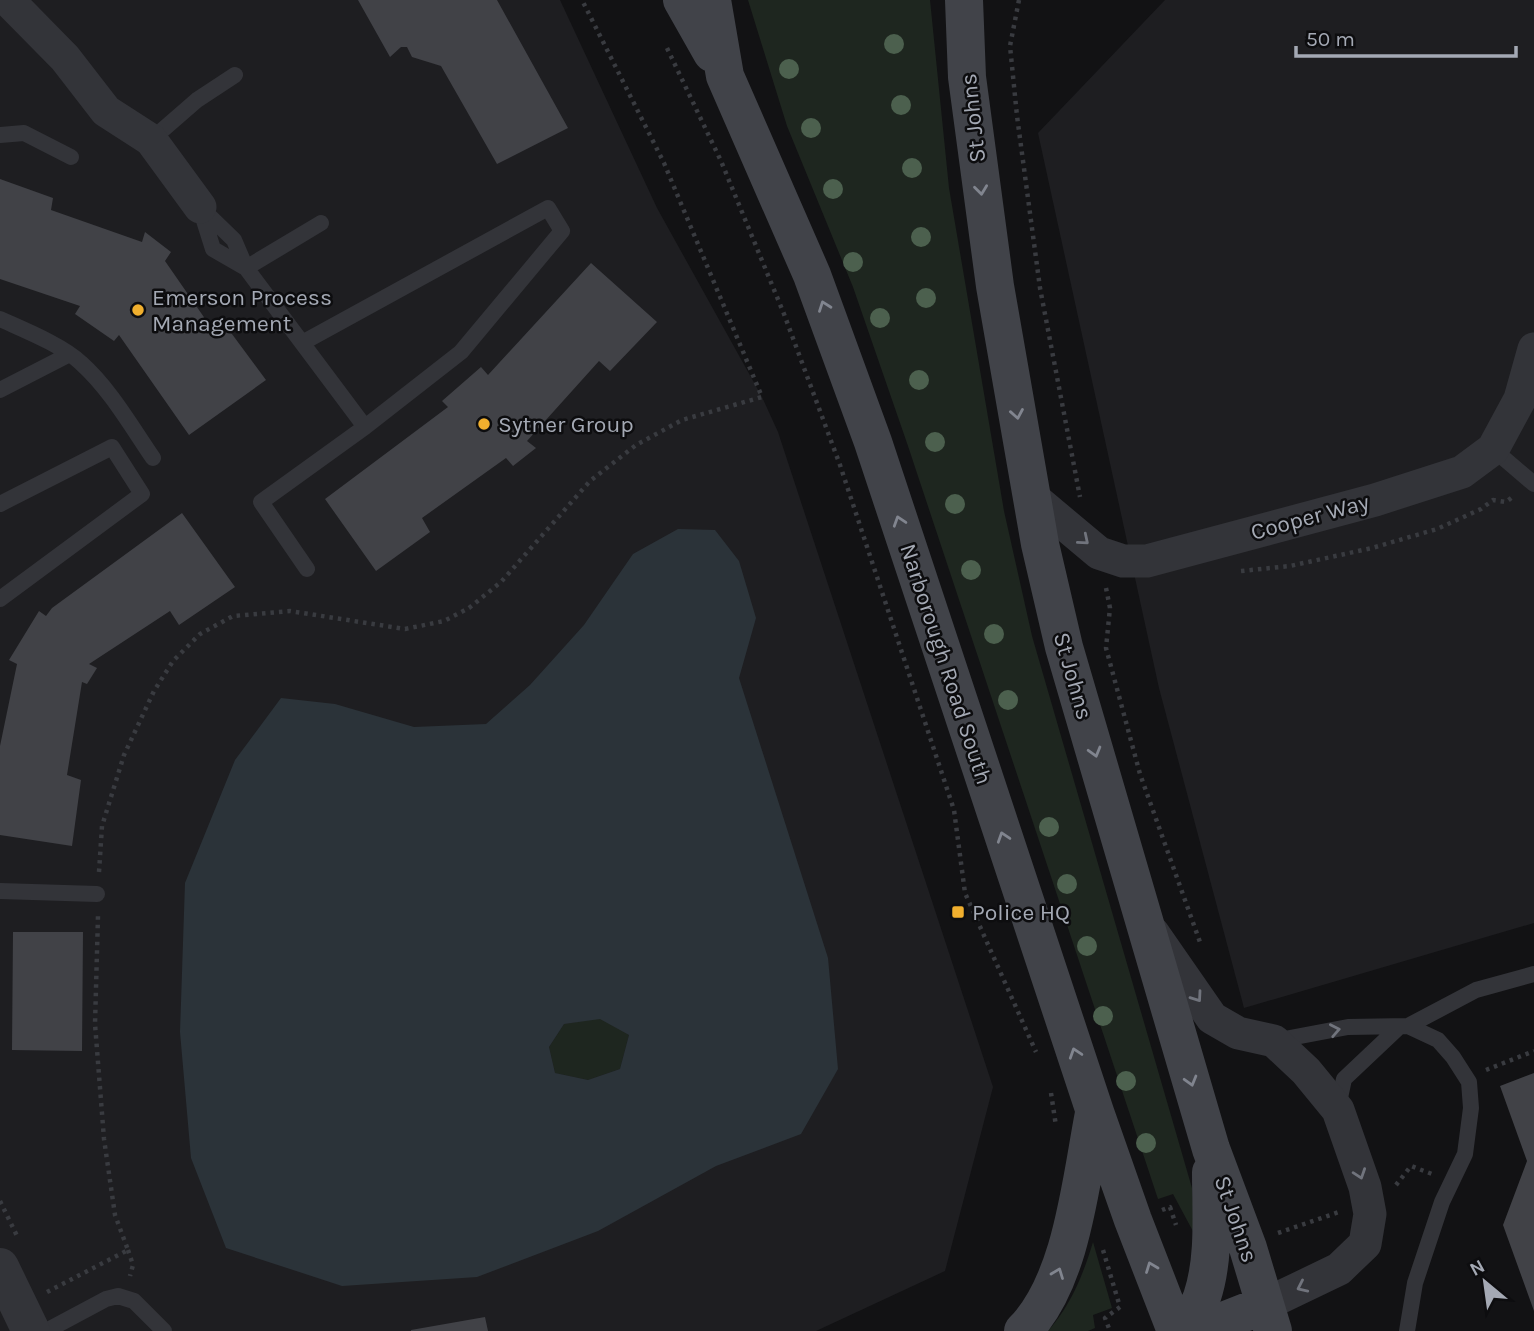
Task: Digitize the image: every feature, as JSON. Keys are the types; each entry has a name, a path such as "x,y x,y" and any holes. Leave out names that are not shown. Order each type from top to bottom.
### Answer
{"main road":[{"path":"682,0 725,76"},
{"name":"Narborough Road South","path":"712,0 725,76 812,275 873,442 1095,1112 1176,1331"},
{"name":"St Johns","path":"965,4 967,77 984,213 1031,496 1064,647 1211,1149 1248,1248 1278,1308"},
{"path":"1023,1331 1043,1306 1059,1275 1068,1245 1095,1112"},
{"path":"1183,1331 1202,1299 1209,1258 1211,1149"},
{"path":"1198,1331 1278,1308"}],"street":[{"path":"10,8 65,58 106,111 151,140 200,207"},
{"name":"Cooper Way","path":"1031,496 1099,553 1123,561 1147,561 1376,500 1462,472 1493,449 1520,399 1534,349"},
{"path":"1144,921 1212,1018 1238,1033 1274,1041 1306,1071 1338,1110 1369,1201 1365,1244 1339,1269 1278,1308"},
{"path":"0,1267 31,1331"}],"lane":[{"path":"151,140 197,100 235,75"},
{"path":"0,135 24,133 71,157"},
{"path":"200,207 213,249 246,268 365,427"},
{"path":"302,343 548,208 562,231 461,352 365,427 261,502 307,569"},
{"path":"246,268 321,223"},
{"path":"0,319 80,362 113,400 153,458"},
{"path":"0,390 68,355"},
{"path":"0,504 112,447 142,494 0,598"},
{"path":"1493,449 1531,482"},
{"path":"0,891 97,894"},
{"path":"1338,1110 1344,1079 1403,1027 1476,990 1534,974"},
{"path":"1274,1041 1348,1027 1403,1027 1438,1040 1469,1082 1471,1108 1465,1154 1442,1202 1415,1283 1407,1331"},
{"path":"46,1331 106,1299 118,1296 134,1301 164,1331"}],"path":[{"path":"45,1293 128,1250 116,1214 104,1139 95,1024 97,894 102,826 124,755 173,661 200,634 233,616 290,611 405,629 444,621 469,608 501,582 590,481 636,445 682,420 762,397 664,163 582,0"},
{"path":"1019,0 1010,46 1017,116 1040,288 1080,498"},
{"path":"662,37 720,161 784,314 840,465 954,810 965,893 1040,1060"},
{"path":"1237,571 1290,566 1372,548 1437,529 1481,509 1493,499 1506,502 1531,482"},
{"path":"1099,553 1110,608 1106,648 1140,774 1206,957"},
{"path":"1469,1082 1487,1069 1534,1051"},
{"path":"1049,1082 1057,1135"},
{"path":"1272,1221 1278,1308"},
{"path":"1101,1245 1120,1307 1105,1318 1110,1331"}],"shaded area":[{"path":"0,0 560,0 657,208 762,397 778,432 993,1087 945,1271 816,1331 0,1331"},
{"path":"748,0 930,0 949,188 1004,511 1032,636 1192,1188 1195,1235 1173,1194 1158,1199 908,446 853,287 787,126"},
{"path":"1165,0 1534,0 1534,923 1244,1008 1159,688 1038,133"},
{"path":"678,529 715,530 739,561 756,618 739,678 828,958 838,1069 801,1134 716,1166 598,1231 477,1277 342,1286 226,1248 191,1158 180,1032 185,883 235,760 281,698 335,704 414,727 486,724 530,685 584,625 633,554","holes":["600,1019 629,1035 620,1069 588,1080 555,1073 549,1047 564,1024"]},
{"path":"600,1018 629,1035 620,1069 588,1080 555,1073 549,1047 564,1024"},
{"path":"1093,1242 1112,1308 1093,1315 1095,1328 1088,1331 1048,1331 1075,1289"}],"building":[{"path":"358,0 497,0 568,128 497,164 441,66 412,57 407,47 401,47 390,57"},
{"name":"Emerson Process Management","path":"0,179 53,198 51,210 142,242 145,232 171,252 165,261 217,336 229,330 266,380 189,435 119,335 114,341 75,314 80,306 0,279"},
{"name":"Sytner Group","path":"591,263 657,322 610,371 599,361 527,441 536,448 513,466 506,458 422,518 430,532 376,571 325,499 448,407 442,401 481,367 488,375"},
{"path":"182,513 235,587 179,625 170,611 89,664 97,668 87,684 82,682 67,775 81,780 72,846 0,835 0,746 17,664 9,660 39,611 46,616 52,608"},
{"path":"13,932 83,932 82,1051 12,1050"},
{"path":"1534,1073 1534,1311 1503,1225 1527,1161 1500,1086"},
{"path":"485,1317 488,1331 411,1331 411,1330"}],"place":[{"name":"Emerson Process Management","path":"138,310"},
{"name":"Sytner Group","path":"484,424"},
{"name":"Police HQ","path":"958,912"}]}
